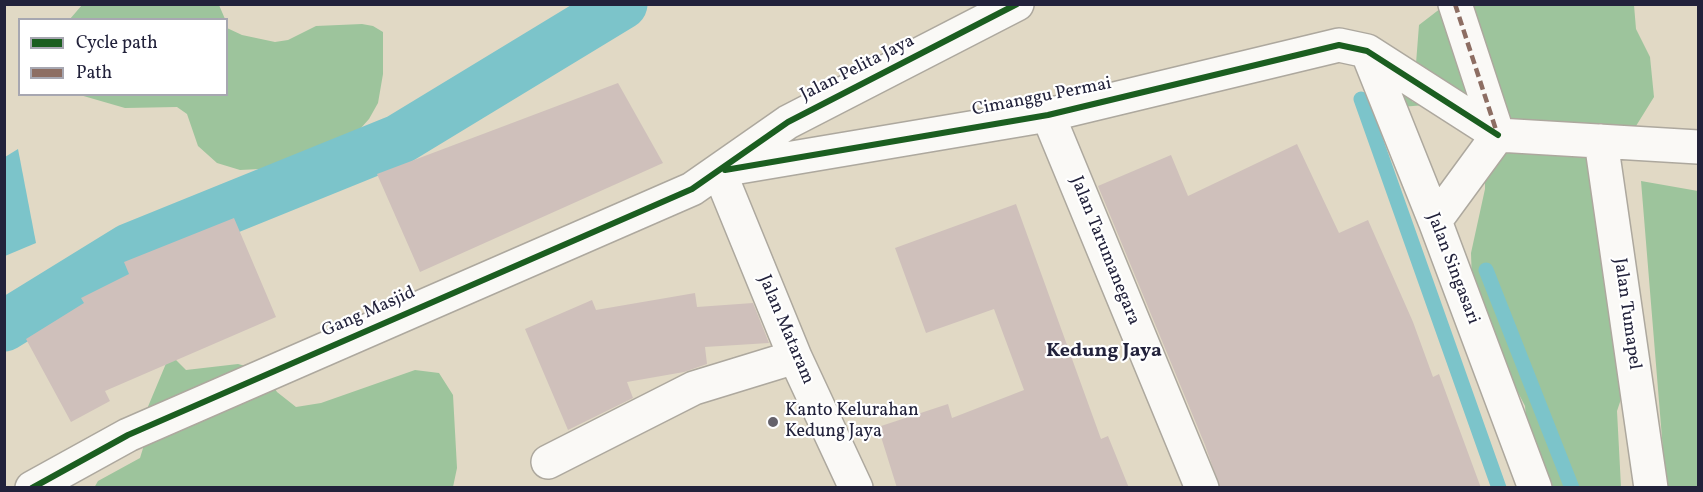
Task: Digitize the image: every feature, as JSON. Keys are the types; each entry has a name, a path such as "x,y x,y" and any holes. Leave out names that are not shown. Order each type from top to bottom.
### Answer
{"street":[{"name":"Jalan Pelita Jaya","path":"719,171 788,122 1017,4"},
{"path":"1455,4 1498,135"},
{"name":"Cimanggu Permai","path":"719,171 1048,115 1339,45 1367,51"},
{"path":"1367,51 1498,135 1698,147"},
{"name":"Jalan Singasari","path":"1367,51 1436,219 1535,488"},
{"name":"Jalan Tarumanegara","path":"1048,115 1202,488"},
{"path":"1436,219 1498,135"},
{"name":"Jalan Tumapel","path":"1601,141 1651,488"},
{"name":"Jalan Mataram","path":"719,171 795,357 855,488"},
{"name":"Gang Masjid","path":"32,488 128,435 692,189 719,171"},
{"path":"549,462 694,388 795,357"}],"green space":[{"path":"82,5 219,5 225,18 71,18"},
{"path":"1445,5 1634,5 1636,29 1650,57 1654,97 1636,126 1617,134 1629,375 1617,411 1621,487 1532,487 1525,406 1509,375 1472,283 1471,253 1485,189 1485,159 1473,101 1401,107 1371,59 1413,102 1419,25"},
{"path":"362,24 373,26 383,32 383,74 378,103 369,119 352,138 340,141 330,152 294,170 280,168 240,170 217,163 198,146 187,114 177,107 125,108 83,96 228,96 228,28 242,35 275,42 288,40 316,26"},
{"path":"1641,181 1698,191 1698,487 1666,487"},
{"path":"170,354 186,370 238,364 264,371 277,392 296,407 321,403 415,370 439,373 453,395 457,468 453,487 94,488 98,481 140,458 148,432 147,409"}],"water":[{"path":"18,149 36,243 5,256 5,157"}],"building":[{"path":"618,83 663,163 420,272 377,174"},
{"path":"1297,144 1339,233 1368,220 1413,322 1433,377 1439,374 1481,488 1220,488 1205,445 1098,186 1171,155 1188,196"},
{"path":"1016,204 1101,439 1108,436 1129,488 897,488 878,427 948,404 952,418 1024,390 994,309 926,333 895,248"},
{"path":"234,218 276,317 105,391 110,401 71,422 26,339 84,303 81,298 129,274 124,262"},
{"path":"695,293 697,307 753,303 769,343 705,347 707,364 684,372 627,382 633,398 568,430 525,329 592,300 596,310"}],"waterway":[{"path":"4,326 129,249 398,140 622,4"},
{"path":"1361,99 1499,488"},
{"path":"1486,270 1572,488"}],"marked path":[{"path":"1455,4 1497,133"}],"cycle path":[{"path":"32,488 128,435 692,189 788,122 1017,4"},
{"path":"725,170 1048,115 1339,45 1367,51 1498,135"}],"place":[{"name":"Kanto Kelurahan Kedung Jaya","path":"773,422"}],"district":[{"name":"Kedung Jaya","path":"1104,352"}]}
